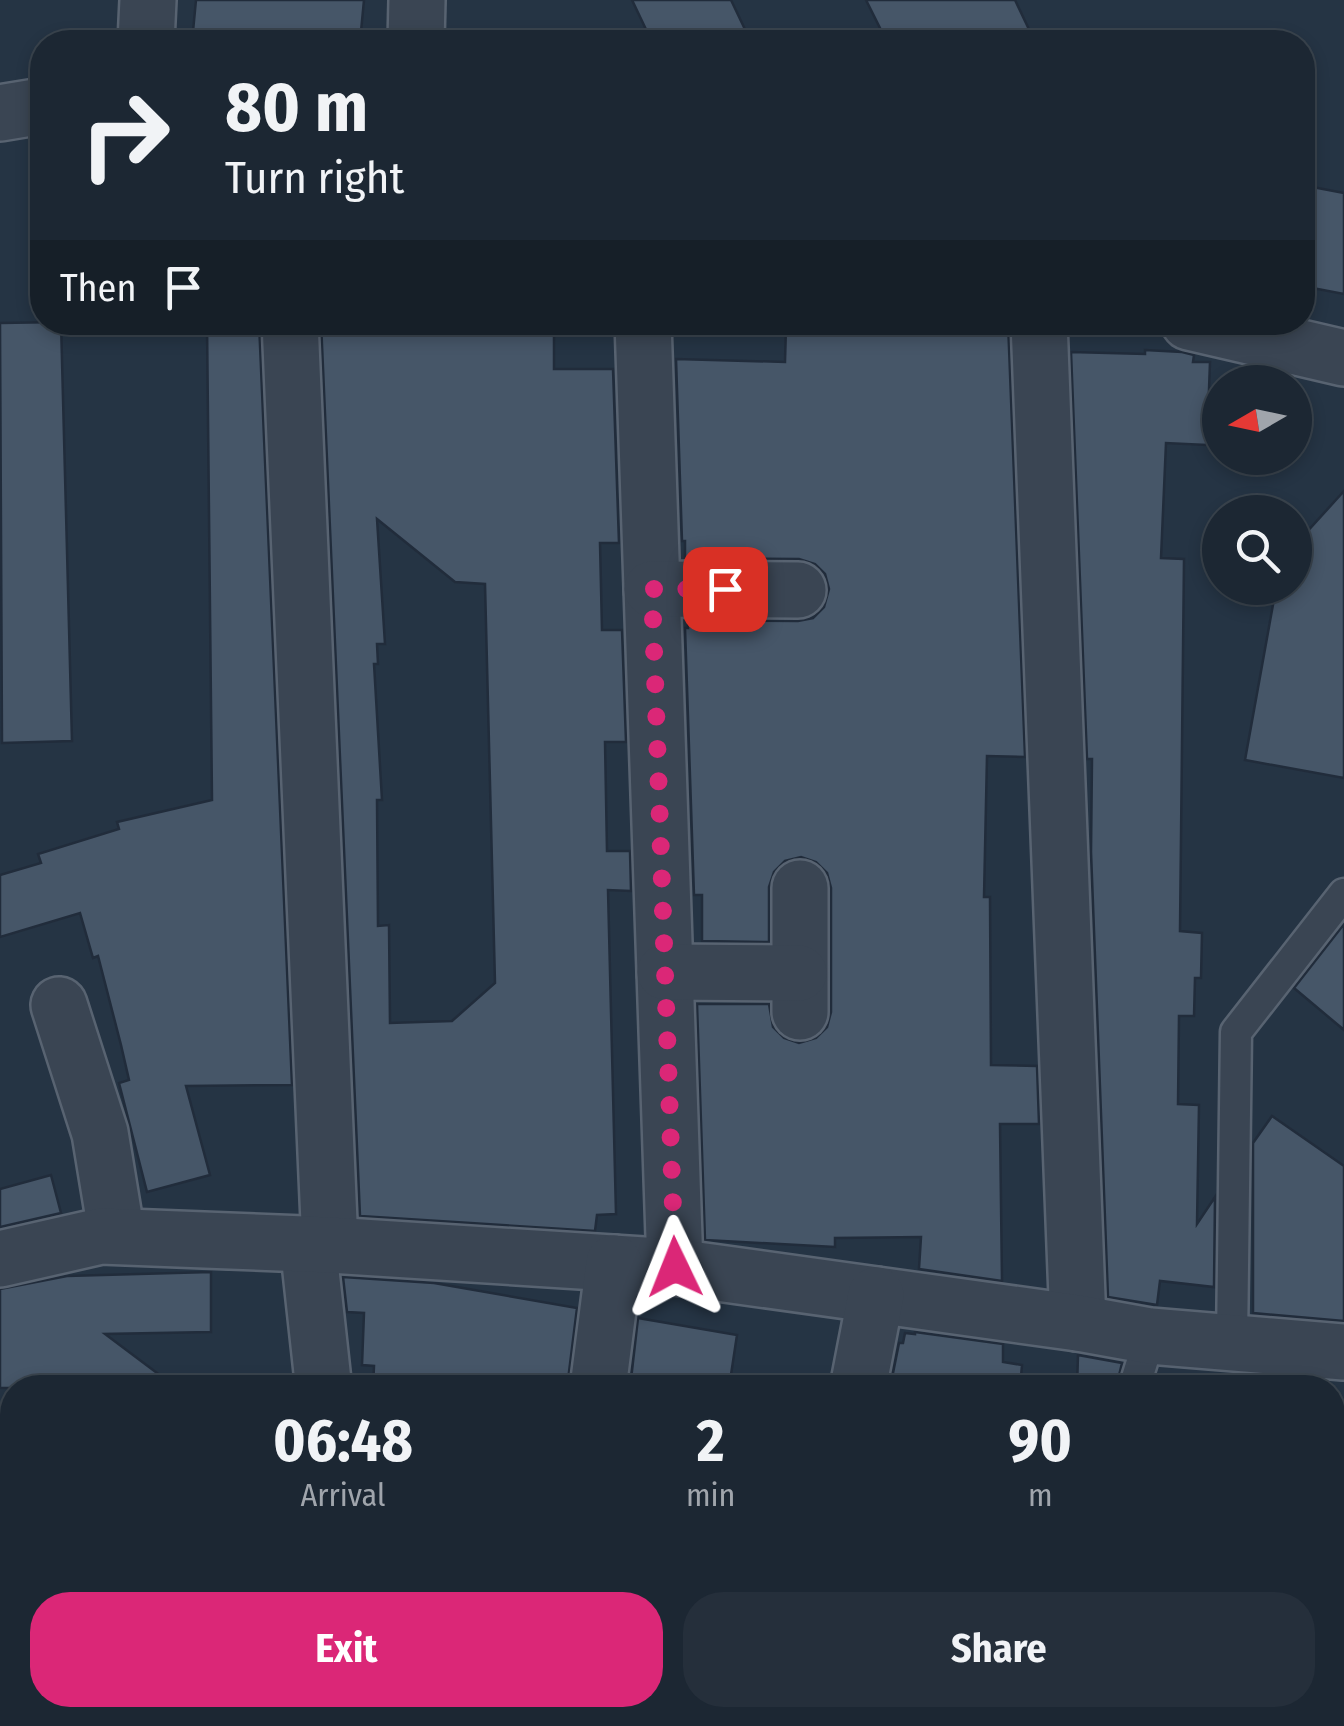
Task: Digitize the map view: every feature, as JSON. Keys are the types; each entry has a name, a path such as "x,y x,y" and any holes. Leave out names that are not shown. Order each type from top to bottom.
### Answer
{"street":[{"path":"147,30 148,0"},
{"path":"417,30 418,0"},
{"path":"0,113 30,108"},
{"path":"290,335 323,1375"},
{"path":"644,335 675,1267"},
{"path":"1040,335 1078,1323"},
{"path":"1245,335 1344,358"},
{"path":"652,589 798,590"},
{"path":"665,972 799,992 800,888"},
{"path":"59,1006 100,1133 117,1236"},
{"path":"0,1259 101,1236 117,1236 319,1244 675,1267 1150,1336 1344,1352"},
{"path":"600,1375 614,1264"},
{"path":"860,1375 876,1294"}],"lane":[{"path":"1232,1342 1236,1032 1344,894"},
{"path":"1138,1375 1150,1336"}],"building":[{"path":"196,0 364,0 361,30 193,30"},
{"path":"632,0 731,0 745,30 646,30"},
{"path":"866,0 1015,0 1029,30 881,30"},
{"path":"1315,187 1344,193 1344,294 1315,288"},
{"path":"0,323 30,323 30,335 61,335 72,741 2,743"},
{"path":"207,335 260,335 292,1085 186,1086 210,1175 147,1192 119,1083 129,1080 121,1045 98,956 93,958 80,913 0,937 0,875 41,863 38,854 119,829 117,822 212,800"},
{"path":"322,335 554,335 554,369 613,369 619,543 600,543 602,630 622,630 626,742 605,742 607,851 630,851 631,891 608,890 616,1214 597,1215 595,1231 360,1216","holes":["377,519 455,582 485,584 495,983 452,1021 390,1023 389,925 378,926 377,800 382,800 374,664 378,664 377,644 385,644"]},
{"path":"786,335 1009,335 1025,757 987,756 984,897 990,897 991,1065 1037,1066 1039,1124 1000,1124 1002,1281 919,1269 921,1237 835,1238 835,1247 705,1240 697,1004 769,1004 773,1027 784,1038 799,1043 816,1038 827,1027 831,1012 831,888 827,873 816,862 801,857 785,861 774,872 769,887 769,942 702,941 702,895 694,895 685,628 688,620 813,618 824,607 829,589 825,574 815,564 799,559 685,558 676,359 785,362"},
{"path":"1145,350 1182,352 1194,355 1193,362 1210,362 1202,365 1202,445 1166,443 1161,558 1184,559 1180,931 1202,933 1201,978 1195,978 1194,1016 1179,1016 1178,1104 1199,1105 1197,1224 1215,1197 1214,1287 1160,1281 1157,1305 1108,1297 1091,852 1092,759 1087,759 1071,352 1145,354"},
{"path":"1344,491 1344,778 1245,760 1273,605 1312,605 1312,526"},
{"path":"1344,924 1344,1030 1294,988"},
{"path":"1272,1116 1344,1166 1344,1321 1253,1313 1253,1143"},
{"path":"51,1175 61,1213 0,1227 0,1189"},
{"path":"211,1272 211,1332 105,1334 160,1375 0,1375 0,1289 67,1276"},
{"path":"343,1277 434,1283 577,1308 569,1375 374,1375 374,1366 362,1365 364,1313 347,1312"},
{"path":"638,1318 737,1335 731,1375 631,1375"},
{"path":"905,1333 1003,1344 1003,1362 1022,1365 1021,1375 893,1375 899,1343 903,1343"},
{"path":"1078,1355 1122,1363 1119,1375 1077,1375"}],"route":[{"path":"675,1267 652,589 725,589"}]}
